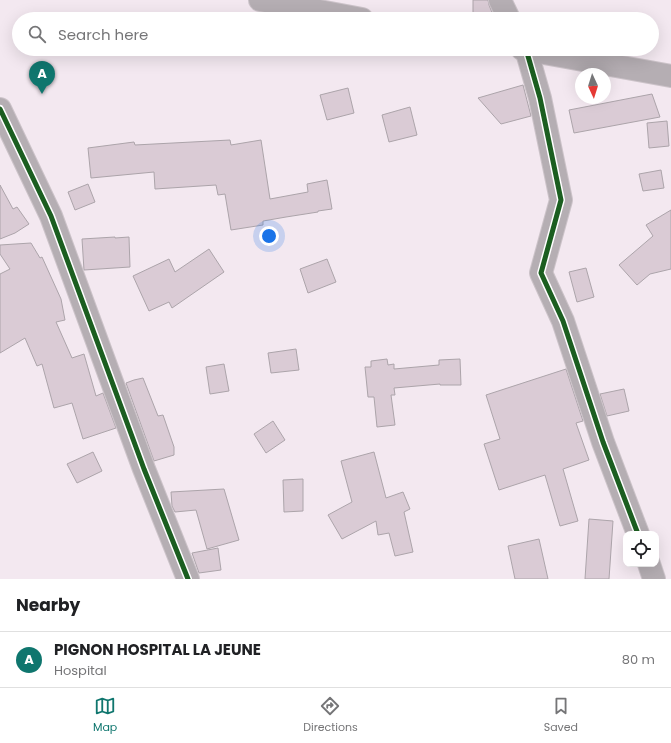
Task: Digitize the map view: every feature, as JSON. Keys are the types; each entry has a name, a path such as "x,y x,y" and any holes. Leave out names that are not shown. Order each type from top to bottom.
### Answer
{"street":[{"path":"260,0 324,12"},
{"path":"500,0 506,12"},
{"path":"527,56 540,98 561,200 541,273 563,321 603,442 637,531"},
{"path":"563,56 671,76"},
{"path":"0,108 52,216 144,469 188,579"},
{"path":"650,567 654,579"}],"building":[{"path":"473,0 488,0 492,12 473,12"},
{"path":"523,85 531,116 501,124 478,98"},
{"path":"348,88 354,113 327,120 320,95"},
{"path":"652,94 660,117 574,133 569,110 600,104 611,104 611,102"},
{"path":"410,107 417,135 389,142 382,115"},
{"path":"667,121 669,146 649,148 647,123"},
{"path":"230,140 231,145 261,140 270,199 308,192 307,184 327,180 332,209 263,221 263,225 231,230 225,194 218,195 216,185 155,189 154,172 91,178 88,148 134,142 135,145"},
{"path":"661,170 664,188 643,191 639,174"},
{"path":"88,184 95,202 75,210 68,192"},
{"path":"0,185 13,209 17,207 29,224 15,233 0,239"},
{"path":"671,210 671,269 650,274 637,285 619,265 653,236 646,225"},
{"path":"129,237 130,267 84,270 82,239"},
{"path":"31,243 40,258 42,257 61,299 65,320 56,322 72,358 84,354 96,396 103,393 116,428 83,439 72,403 54,408 42,364 37,366 25,338 0,353 0,274 10,269 0,254 0,245"},
{"path":"209,249 224,272 172,308 169,302 149,311 133,276 169,259 175,272"},
{"path":"327,259 336,282 308,293 300,269"},
{"path":"586,268 594,297 577,302 569,272"},
{"path":"296,349 299,370 271,373 268,353"},
{"path":"387,359 388,365 394,364 394,369 439,365 439,360 460,359 461,385 440,384 394,388 395,395 391,395 395,425 377,427 374,397 368,397 365,367 371,367 371,361"},
{"path":"224,364 229,391 210,394 206,367"},
{"path":"566,369 583,421 576,423 589,460 563,469 578,521 560,526 545,475 499,490 484,444 500,439 486,395"},
{"path":"143,378 158,416 163,415 174,447 174,455 154,461 126,383"},
{"path":"624,389 629,411 607,416 600,394"},
{"path":"273,421 285,440 266,453 254,434"},
{"path":"93,452 102,471 77,483 67,464"},
{"path":"374,452 386,498 403,492 410,509 404,512 413,552 395,556 389,533 378,535 376,521 342,539 328,515 352,502 341,461"},
{"path":"303,479 303,511 284,512 283,480"},
{"path":"224,489 239,540 207,549 196,510 175,512 172,506 171,492"},
{"path":"589,519 613,521 609,579 585,579"},
{"path":"539,539 548,579 515,579 508,546"},
{"path":"218,548 221,570 199,573 192,553"}],"cycle path":[{"path":"528,56 540,98 561,200 541,273 563,321 603,442 637,531"},
{"path":"0,109 51,216 144,469 188,579"}],"place":[{"name":"PIGNON HOSPITAL LA JEUNE","path":"42,94"}]}
